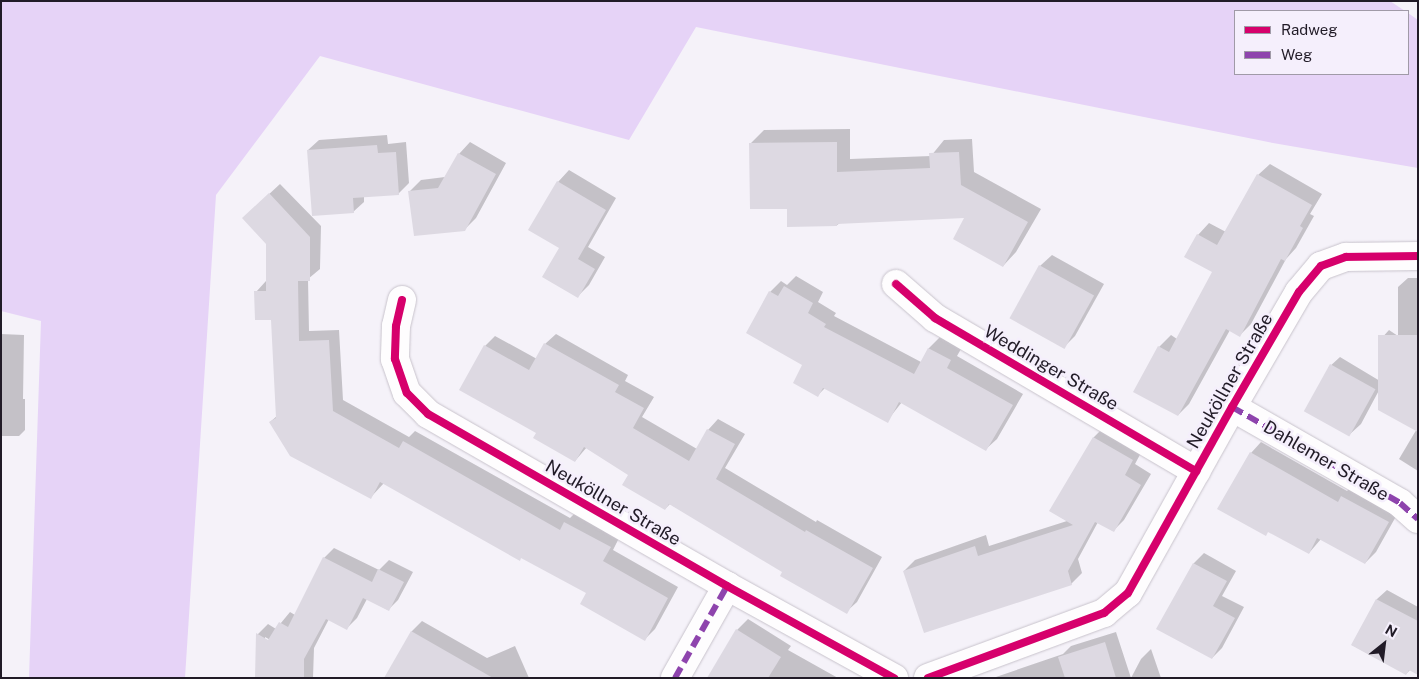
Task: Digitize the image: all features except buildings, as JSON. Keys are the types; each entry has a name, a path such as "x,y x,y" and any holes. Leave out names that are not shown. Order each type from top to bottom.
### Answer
{"street":[{"name":"Neuköllner Straße","path":"928,678 1104,613 1128,593 1196,470 1299,292 1321,266 1346,257 1418,256"},
{"name":"Weddinger Straße","path":"896,284 935,318 1196,470"},
{"name":"Neuköllner Straße","path":"402,300 396,326 395,359 407,393 428,414 727,586 894,678"},
{"name":"Dahlemer Straße","path":"1232,407 1400,503 1418,519"},
{"path":"675,678 727,586"}],"shaded area":[{"path":"1,1 1390,1 1404,10 1234,10 1234,75 1409,75 1409,14 1418,20 1418,168 1273,143 696,27 629,140 320,56 216,195 185,678 29,678 41,321 1,311"}],"marked path":[{"path":"1232,407 1400,503 1418,519"},
{"path":"675,678 727,586"}],"cycle path":[{"path":"928,678 1104,613 1128,593 1299,292 1321,266 1346,257 1418,256"},
{"path":"896,284 935,318 1196,471"},
{"path":"402,300 396,326 395,359 407,393 428,414 727,586 894,678"}]}
